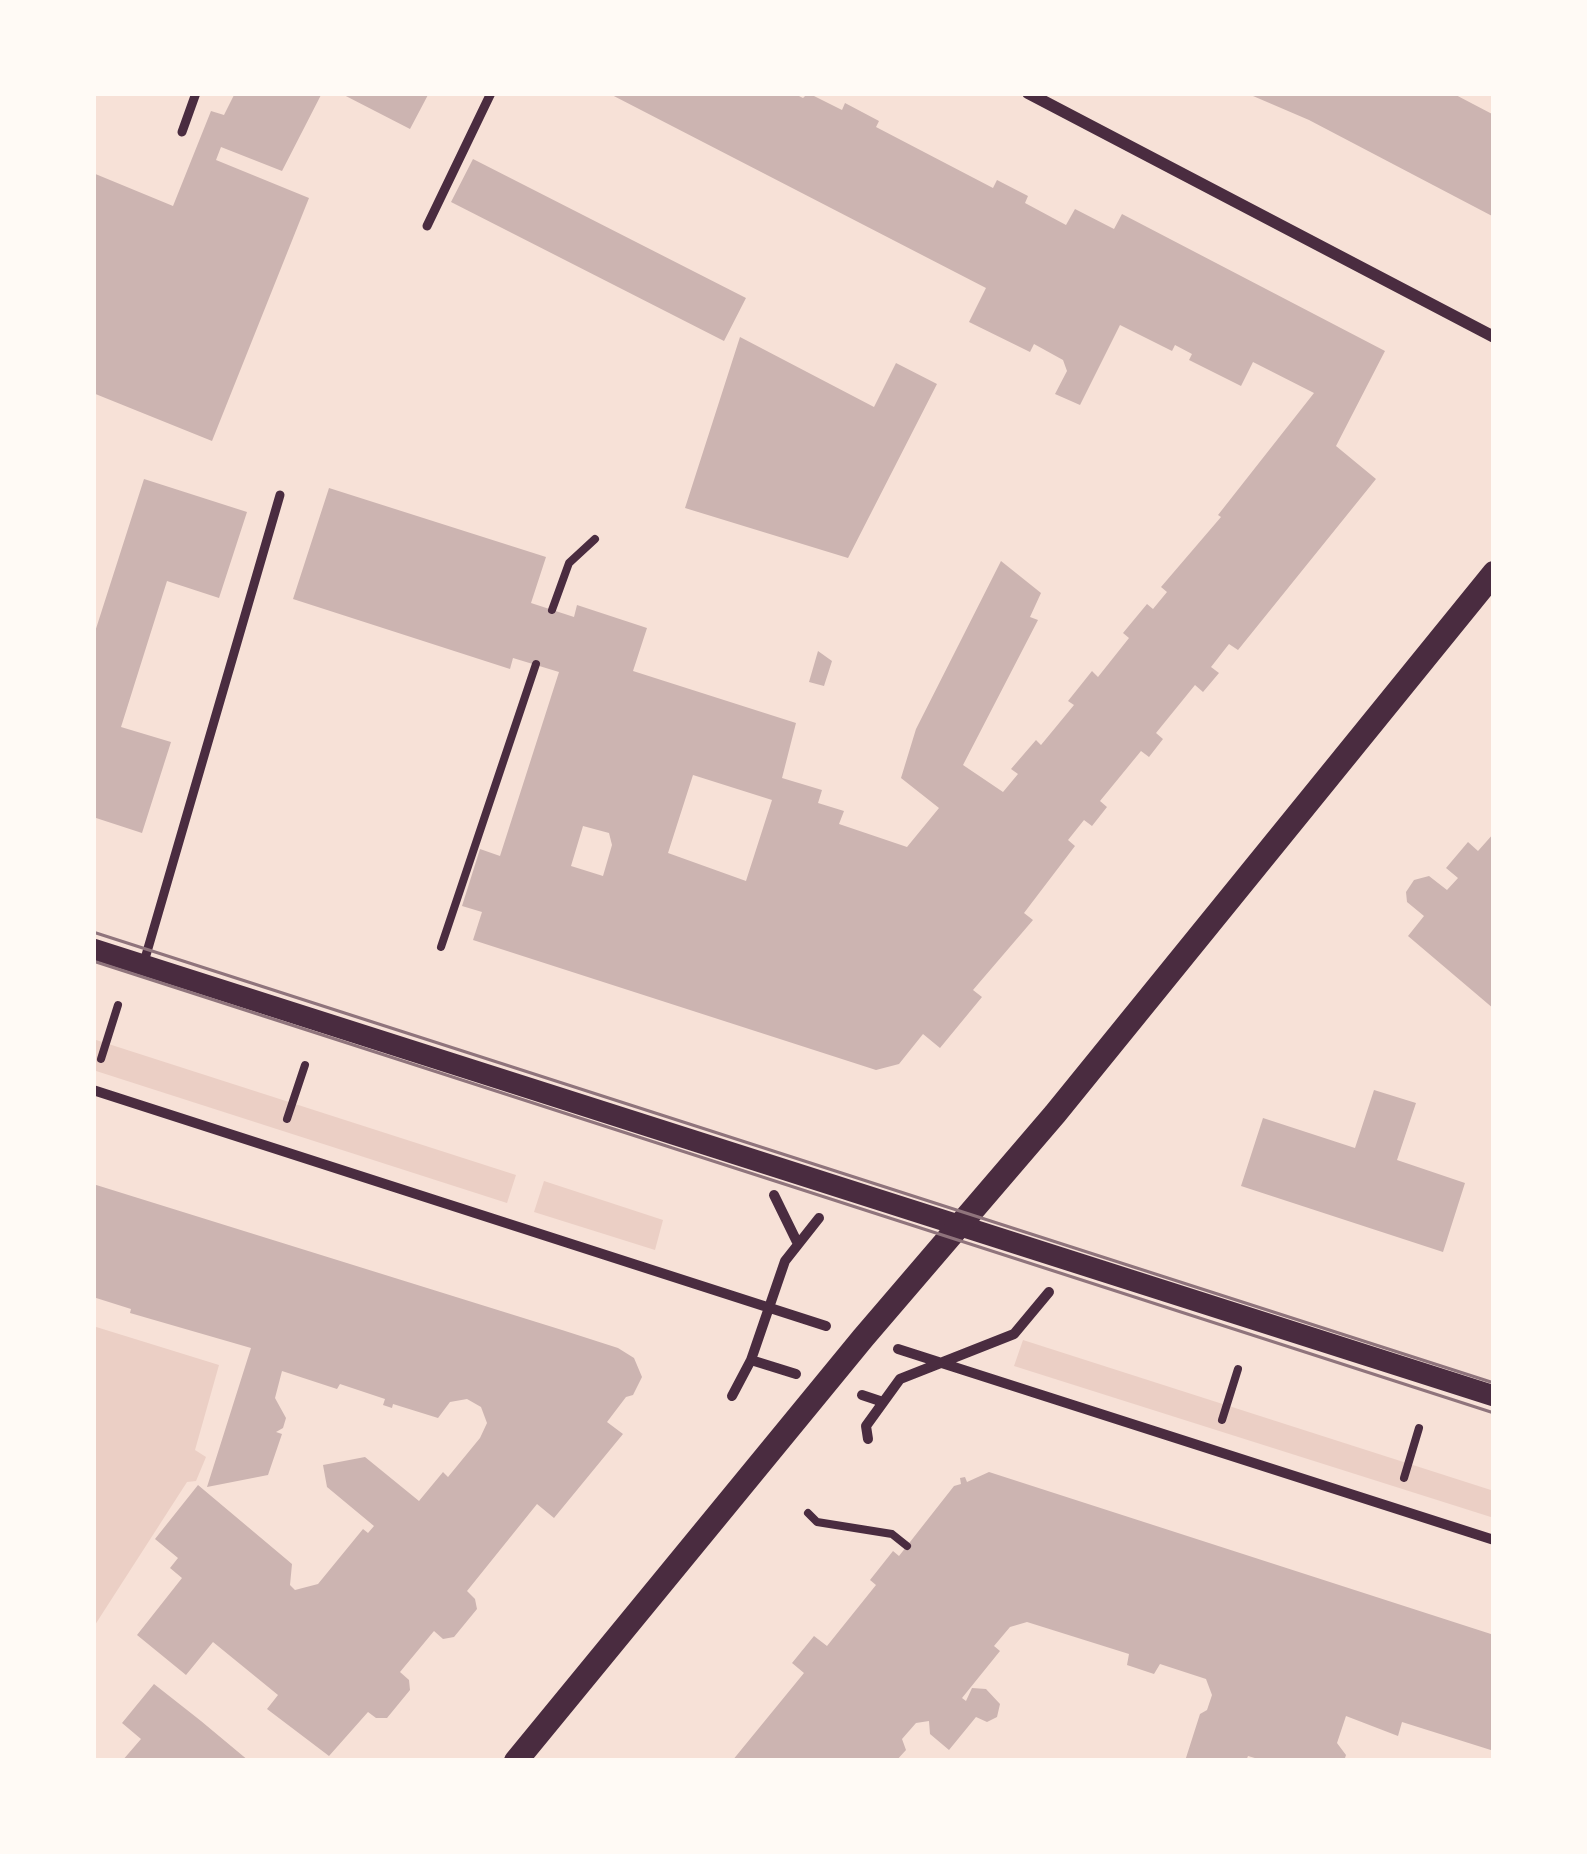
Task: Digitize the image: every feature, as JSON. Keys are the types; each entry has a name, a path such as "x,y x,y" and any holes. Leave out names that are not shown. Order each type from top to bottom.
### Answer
{"main road":[{"path":"517,1761 1055,1114 1494,573"}],"street":[{"path":"1028,93 1494,337"},
{"path":"93,949 1494,1396"},
{"path":"93,1090 826,1326"},
{"path":"774,1196 799,1244"},
{"path":"732,1396 751,1360 784,1261 818,1218"},
{"path":"868,1439 866,1426 901,1379 1014,1334 1048,1292"},
{"path":"898,1349 1494,1540"},
{"path":"751,1360 796,1374"},
{"path":"862,1395 883,1402"}],"lane":[{"path":"182,132 196,93"},
{"path":"427,226 491,93"},
{"path":"143,965 280,495"}],"path":[{"path":"552,610 568,563 595,538"},
{"path":"441,947 536,664"},
{"path":"97,1071 118,1005"},
{"path":"278,1149 305,1065"},
{"path":"1213,1450 1238,1369"},
{"path":"1394,1508 1420,1428"},
{"path":"808,1513 817,1522 892,1534 907,1546"}],"shaded area":[{"path":"93,1039 516,1175 507,1203 93,1070"},
{"path":"544,1181 663,1220 655,1250 534,1212"},
{"path":"93,1326 219,1365 195,1450 206,1457 196,1481 187,1482 93,1628"},
{"path":"1023,1340 1494,1491 1494,1518 1014,1366"}],"building":[{"path":"235,93 322,93 282,171 221,147 216,160 309,198 212,441 93,393 93,173 173,206 211,111 224,115"},
{"path":"340,93 429,93 410,129"},
{"path":"608,93 793,93 803,98 808,93 842,110 845,103 879,121 876,127 993,188 997,180 1028,196 1025,203 1066,225 1075,209 1114,229 1122,214 1385,351 1336,446 1376,479 1238,650 1229,644 1211,667 1219,673 1203,692 1195,685 1156,733 1163,739 1149,757 1141,751 1100,801 1107,807 1092,826 1084,820 1068,840 1075,846 1024,913 1033,920 973,990 982,997 940,1048 923,1034 899,1064 876,1070 473,940 482,912 462,906 480,849 500,856 559,672 513,658 510,669 293,599 329,488 546,557 531,603 574,617 577,605 647,628 633,671 796,723 782,778 822,790 818,803 844,811 839,824 907,847 939,808 901,778 916,729 1001,561 1041,593 1030,617 1038,620 963,765 1003,792 1018,774 1011,769 1036,740 1041,745 1074,705 1068,701 1092,671 1098,677 1129,638 1123,633 1147,604 1153,609 1167,592 1161,587 1221,517 1218,515 1314,393 1253,362 1241,386 1189,360 1192,354 1175,345 1172,351 1120,325 1080,405 1055,394 1067,371 1063,360 1034,344 1030,352 969,322 986,288","holes":["693,775 772,800 746,881 668,853","583,826 609,833 612,845 603,876 571,866"]},
{"path":"1246,93 1452,93 1494,115 1494,217 1309,120"},
{"path":"473,159 746,298 724,341 451,202"},
{"path":"740,337 874,407 896,363 937,384 848,558 685,508"},
{"path":"144,479 247,512 219,598 167,581 121,727 171,742 142,833 93,817 93,638"},
{"path":"818,651 832,661 824,686 809,682"},
{"path":"1494,833 1494,1009 1408,936 1424,916 1407,902 1406,892 1414,880 1429,876 1447,890 1458,878 1446,868 1468,842 1478,851"},
{"path":"1374,1090 1416,1103 1397,1160 1465,1183 1443,1252 1241,1186 1263,1118 1355,1148"},
{"path":"93,1184 618,1348 634,1358 642,1377 633,1395 626,1397 607,1422 623,1434 554,1518 537,1504 467,1591 477,1609 454,1637 443,1639 434,1631 400,1672 409,1680 410,1690 387,1718 368,1712 329,1756 267,1709 278,1695 213,1642 186,1675 137,1635 182,1578 170,1568 178,1558 155,1539 198,1485 292,1564 290,1585 295,1590 318,1584 363,1529 368,1533 374,1526 327,1487 323,1465 365,1457 419,1501 443,1472 448,1477 480,1438 487,1423 481,1407 467,1399 450,1402 438,1418 383,1405 385,1399 340,1384 337,1389 282,1371 275,1398 286,1418 276,1432 282,1434 268,1475 207,1487 251,1348 130,1313 131,1309 93,1297"},
{"path":"989,1472 1494,1635 1494,1751 1402,1722 1398,1736 1346,1716 1337,1743 1346,1755 1344,1761 1265,1761 1248,1756 1246,1761 1185,1761 1200,1714 1207,1710 1212,1695 1206,1679 1160,1664 1154,1674 1127,1665 1129,1654 1027,1622 1010,1627 994,1646 1000,1651 962,1698 966,1701 972,1688 986,1689 1000,1704 997,1717 987,1722 976,1717 949,1750 930,1734 929,1721 916,1723 902,1739 906,1750 896,1761 732,1761 804,1673 792,1663 814,1636 827,1646 876,1585 870,1580 893,1551 899,1556 954,1486 961,1484 960,1478 967,1482"},
{"path":"154,1684 249,1761 122,1761 141,1739 122,1723"}],"tram line":[{"path":"93,932 1494,1383"},
{"path":"93,961 1494,1413"}]}
